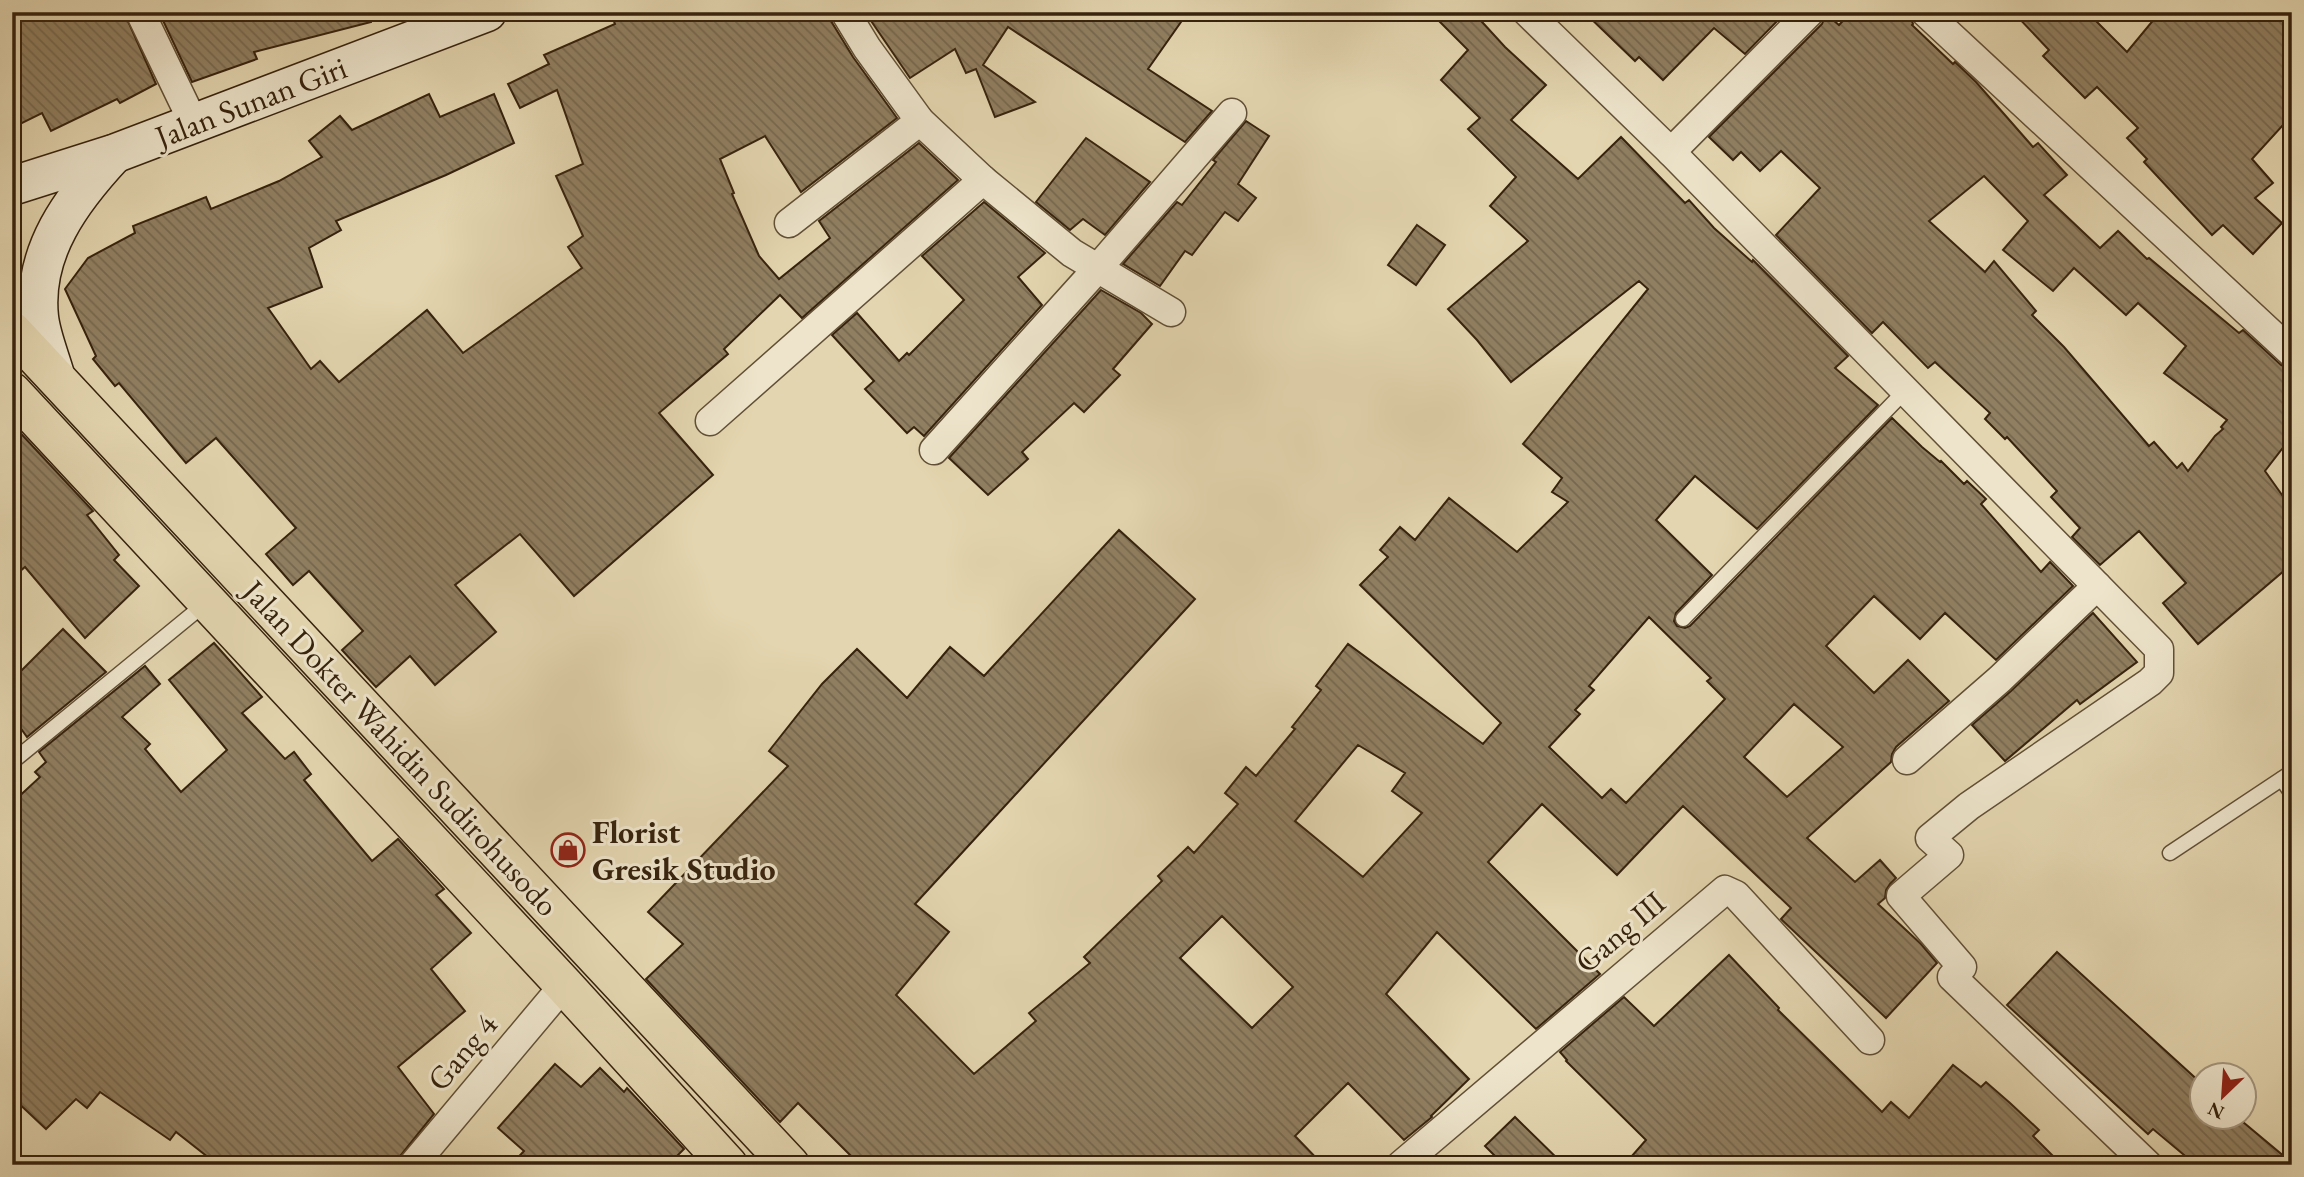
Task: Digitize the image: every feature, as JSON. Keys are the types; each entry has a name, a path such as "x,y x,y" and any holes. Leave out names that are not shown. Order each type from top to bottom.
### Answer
{"highway":[{"name":"Jalan Dokter Wahidin Sudirohusodo","path":"12,331 790,1165"},
{"name":"Jalan Dokter Wahidin Sudirohusodo","path":"12,392 728,1165"}],"main road":[{"name":"Jalan Sunan Giri","path":"12,186 116,153 487,12"},
{"path":"55,375 39,317 40,273 57,226 85,185 116,153"}],"street":[{"path":"141,12 194,124"},
{"path":"845,12 920,121 983,180 1072,253 1171,312"},
{"path":"1527,12 1671,152 2159,649 2159,673 2150,682 1969,806 1930,838 1949,855 1901,896 1962,967 1952,977 2148,1165"},
{"path":"1671,152 1810,12"},
{"path":"1925,12 2292,353"},
{"path":"934,450 1098,268 1232,113"},
{"path":"789,223 920,121"},
{"path":"710,421 983,180"},
{"path":"1907,760 2000,679 2097,586"},
{"name":"Gang III","path":"1401,1165 1724,890 1736,895 1870,1040"},
{"name":"Gang 4","path":"413,1165 564,985"}],"lane":[{"path":"1683,619 1905,391"},
{"path":"12,762 208,602"},
{"path":"2170,853 2287,776 2292,794"}],"building":[{"path":"12,12 124,12 156,84 120,103 117,99 51,131 42,113 12,128"},
{"path":"159,12 370,12 371,22 254,52 257,59 192,82"},
{"path":"633,12 828,12 853,57 897,118 801,192 765,136 720,159 759,256 779,279 830,238 819,221 919,143 958,180 802,318 780,295 724,349 728,354 659,413 713,475 574,596 520,534 455,585 496,632 435,685 410,656 376,687 342,650 363,631 309,571 293,585 266,554 296,528 216,438 186,463 119,383 115,386 93,359 96,356 65,289 88,258 135,233 133,226 206,197 211,209 279,181 322,157 309,141 340,116 352,130 429,94 440,117 494,94 514,143 336,221 341,230 309,248 322,287 268,308 311,369 320,361 339,382 427,310 463,353 582,268 568,247 583,236 556,176 583,164 557,90 520,108 508,84 549,64 544,55 615,24 613,19"},
{"path":"865,12 1188,12 1148,69 1212,111 1185,142 1008,27 983,65 1035,102 995,117 976,69 966,73 955,49 910,78"},
{"path":"1430,12 1473,12 1505,47 1546,85 1511,120 1578,179 1621,137 1685,203 1689,200 1714,228 1752,262 1753,260 1848,356 1835,368 1878,405 1757,529 1695,476 1656,520 1712,575 1676,613 1674,621 1677,626 1690,626 1892,418 1964,484 1967,481 1986,499 1981,504 2041,572 2050,562 2073,586 1996,660 1945,613 1920,639 1874,596 1826,646 1874,693 1908,660 1949,701 1896,747 1891,762 1807,838 1855,882 1880,860 1896,878 1886,890 1885,898 1878,904 1921,944 1937,963 1886,1018 1781,919 1791,908 1683,806 1617,875 1542,804 1488,862 1600,974 1536,1029 1437,932 1386,994 1469,1079 1432,1117 1404,1140 1348,1083 1295,1136 1323,1165 860,1165 798,1103 780,1122 646,979 683,944 648,912 788,766 769,751 822,684 857,649 907,698 950,647 984,676 1119,530 1195,599 915,904 949,932 896,995 974,1074 1036,1021 1029,1013 1090,963 1084,957 1162,881 1158,876 1188,847 1194,853 1238,804 1225,793 1246,767 1256,776 1295,729 1292,727 1321,690 1316,686 1348,644 1483,744 1501,723 1360,585 1388,557 1380,550 1400,527 1415,540 1449,498 1517,552 1568,502 1552,492 1562,478 1523,444 1648,289 1639,281 1511,382 1448,309 1528,241 1490,206 1516,177 1468,129 1480,118 1441,80 1468,50","holes":["1649,617 1711,678 1707,681 1725,699 1626,803 1611,789 1602,798 1549,747 1580,714 1575,710 1594,690 1589,686","1794,704 1843,747 1787,797 1744,757","1358,745 1405,773 1392,791 1422,813 1363,877 1295,821","1222,916 1293,987 1252,1028 1180,958"]},
{"path":"1584,12 1786,12 1745,54 1714,28 1663,80 1639,57 1635,61"},
{"path":"1851,12 1909,12 1912,25 1976,82 2033,147 2038,143 2067,175 2044,195 2100,248 2118,231 2147,259 2239,333 2243,330 2281,365 2292,370 2292,436 2265,471 2292,509 2292,564 2198,644 2163,603 2186,583 2139,531 2100,565 2072,537 2080,528 2051,497 2057,491 2007,437 2005,439 1985,419 1990,413 1935,362 1928,368 1883,322 1872,333 1776,235 1820,188 1781,151 1760,171 1741,152 1733,160 1709,137 1822,24 1826,14 1839,25","holes":["1984,176 2028,221 2003,250 2053,291 2074,268 2126,315 2138,303 2186,346 2164,373 2227,420 2221,427 2223,429 2188,471 2182,463 2177,468 2154,442 2149,446 2064,347 2032,315 2036,311 1994,261 1985,272 1929,221"]},
{"path":"2013,12 2087,12 2127,52 2160,12 2292,12 2292,115 2252,159 2273,183 2255,198 2282,223 2253,254 2223,225 2212,235 2144,162 2147,159 2127,138 2138,128 2097,87 2085,98 2043,56 2049,50"},
{"path":"1246,121 1269,136 1238,184 1256,198 1238,221 1225,212 1192,255 1185,251 1160,286 1123,264 1177,202 1182,205 1216,162 1213,160"},
{"path":"1086,138 1150,182 1105,235 1083,219 1070,230 1036,202"},
{"path":"984,202 1045,253 1018,277 1042,305 924,436 914,427 907,433 865,389 874,381 832,335 857,313 899,361 907,353 909,355 964,300 922,256"},
{"path":"1417,225 1445,245 1416,285 1388,265"},
{"path":"1101,290 1141,313 1152,324 1113,369 1120,375 1084,412 1074,403 1022,452 1028,459 988,495 949,458"},
{"path":"12,424 93,511 87,515 119,555 114,560 139,586 85,638 25,567 12,578"},
{"path":"2093,613 2137,662 2080,704 2077,700 2005,761 1972,725"},
{"path":"63,629 106,672 27,737 12,716 12,680"},
{"path":"214,643 262,697 242,713 285,759 294,752 311,774 304,780 372,861 398,839 444,889 436,895 471,933 431,969 465,1011 398,1067 434,1114 393,1165 218,1165 176,1132 170,1140 100,1092 87,1108 76,1099 46,1129 12,1097 12,803 40,777 35,772 46,762 39,752 145,666 160,684 122,717 150,744 145,749 181,792 227,750 169,680"},
{"path":"2057,952 2188,1071 2188,1132 2255,1132 2292,1165 2196,1165 2153,1129 2148,1134 2007,1005"},
{"path":"1729,955 1778,1010 1882,1112 1891,1102 1909,1118 1953,1065 1981,1087 1986,1082 2010,1103 2039,1130 2033,1136 2062,1165 1624,1165 1646,1140 1560,1052 1624,997 1654,1026"},
{"path":"555,1064 581,1087 600,1068 624,1092 627,1088 684,1149 668,1165 511,1165 524,1151 498,1128"},
{"path":"1515,1117 1564,1165 1504,1165 1485,1146"}],"place":[{"name":"Florist Gresik Studio","path":"568,850"}]}
